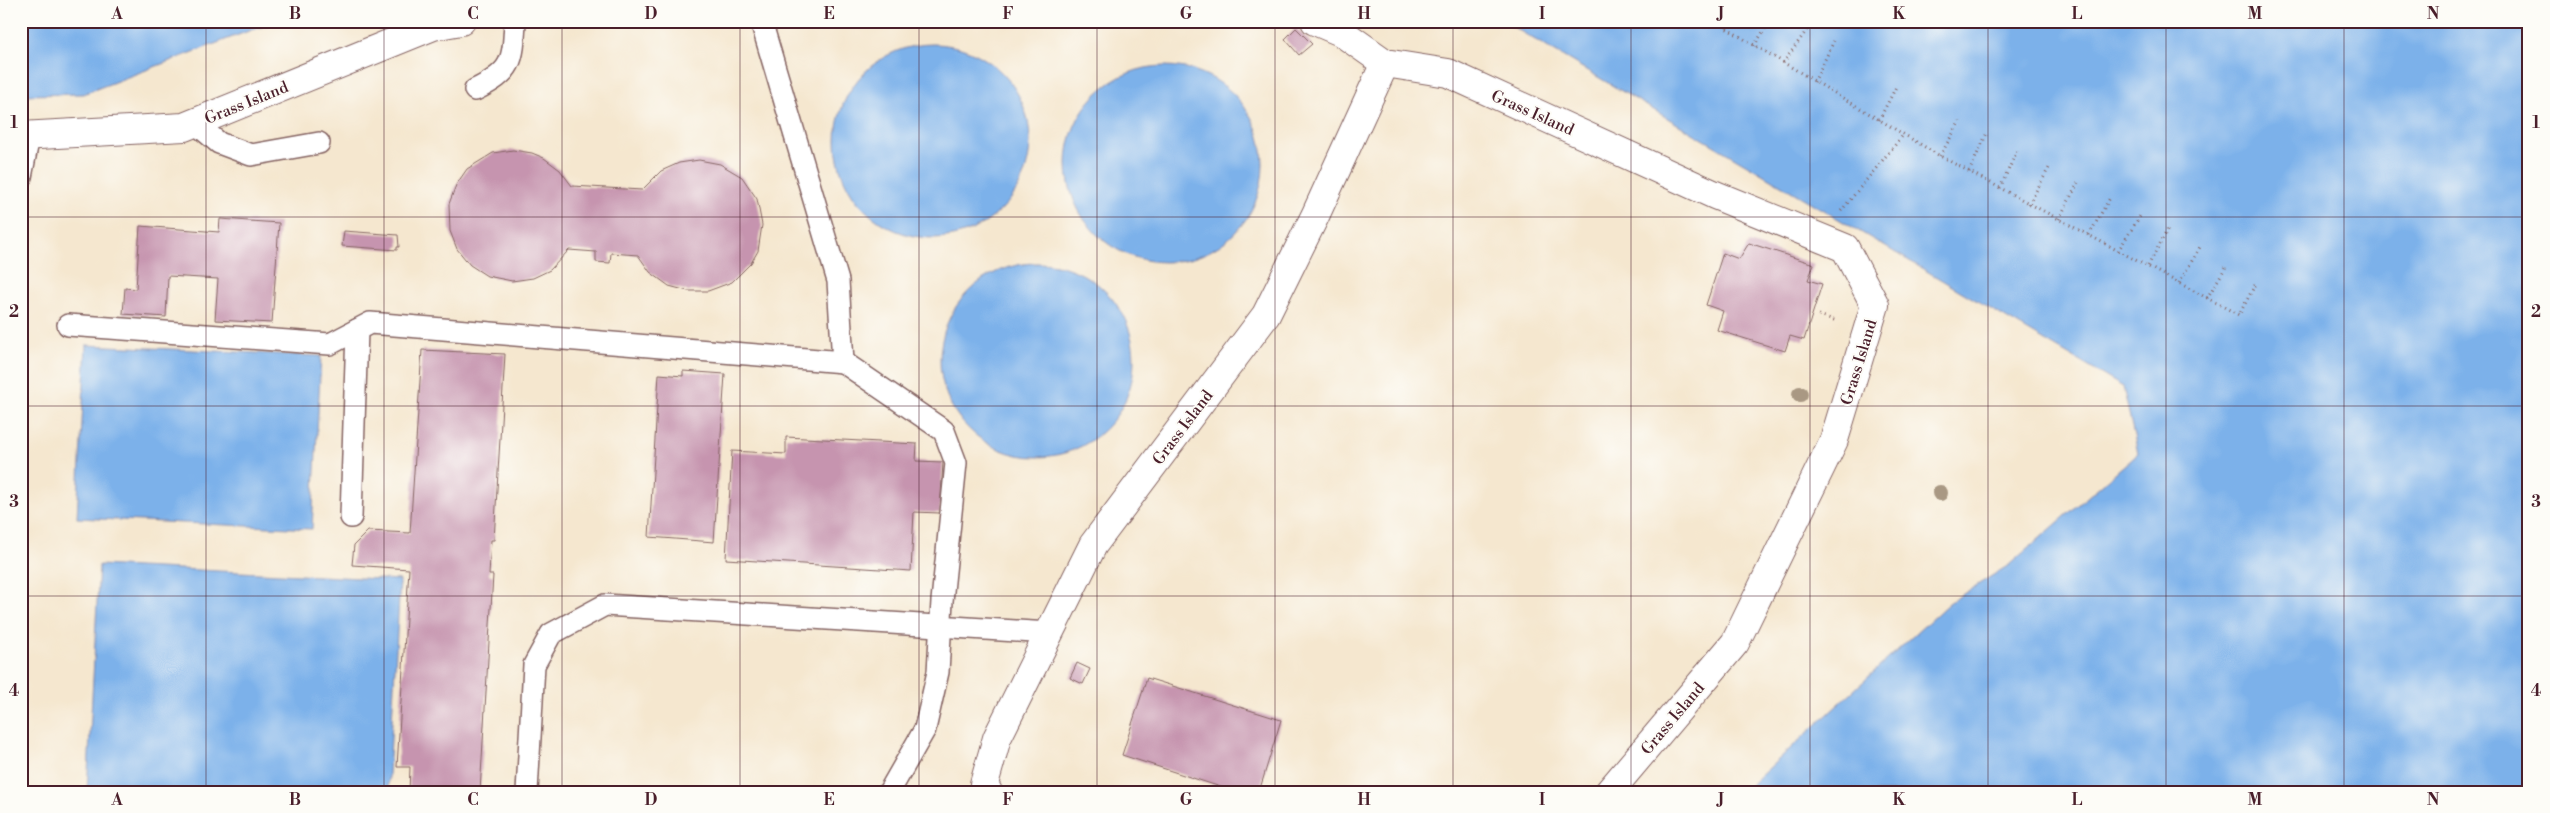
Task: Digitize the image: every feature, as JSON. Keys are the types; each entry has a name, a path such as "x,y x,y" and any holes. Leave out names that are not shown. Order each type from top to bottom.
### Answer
{"street":[{"name":"Grass Island","path":"25,136 184,127 433,26 462,21"},
{"name":"Grass Island","path":"1315,21 1342,32 1385,63 1448,74 1715,195 1845,248 1875,305 1834,440 1735,643 1609,792"},
{"name":"Grass Island","path":"988,792 984,784 997,738 1093,545 1266,315 1315,216 1385,63"}],"lane":[{"path":"475,90 497,79 511,62 515,21"},
{"path":"761,21 838,280 844,362"},
{"path":"194,122 219,143 251,155 319,144"},
{"path":"21,176 25,136"},
{"path":"68,325 330,344 370,323 844,362 944,431 956,463 938,672 925,729 889,792"},
{"path":"351,517 357,330"},
{"path":"527,792 534,665 551,634 605,606 1049,633"}],"path":[{"path":"1714,21 1940,156 2238,315 2256,283"},
{"path":"1726,28 1731,21"},
{"path":"1754,46 1770,21"},
{"path":"1783,62 1807,30"},
{"path":"1814,82 1834,41"},
{"path":"1879,120 1897,85"},
{"path":"1940,156 1960,121"},
{"path":"1969,172 1987,133"},
{"path":"1838,215 1904,134"},
{"path":"2000,188 2017,151"},
{"path":"2029,204 2050,166"},
{"path":"2059,219 2078,183"},
{"path":"2089,235 2111,196"},
{"path":"2118,251 2140,216"},
{"path":"2148,266 2168,230"},
{"path":"2179,283 2200,247"},
{"path":"2207,298 2227,265"}],"water":[{"path":"21,21 284,21 254,29 83,94 21,95"},
{"path":"1503,21 2529,21 2529,792 1743,792 1949,603 2009,565 2138,453 2123,387"},
{"path":"933,44 952,46 979,56 994,66 1008,80 1022,104 1028,122 1030,141 1028,160 1018,187 1008,202 994,216 970,230 952,236 933,238 914,236 887,226 872,216 858,202 844,178 838,160 836,141 838,122 848,95 858,80 872,66 896,52 914,46"},
{"path":"1165,66 1184,68 1202,74 1219,83 1234,95 1246,110 1255,127 1261,145 1263,164 1261,183 1255,201 1246,218 1234,233 1219,245 1202,254 1184,260 1165,262 1146,260 1128,254 1111,245 1096,233 1084,218 1075,201 1069,183 1067,164 1069,145 1075,127 1084,110 1096,95 1111,83 1128,74 1146,68"},
{"path":"1027,263 1047,263 1083,274 1106,291 1118,306 1127,323 1134,350 1134,370 1127,397 1118,414 1106,429 1091,441 1074,450 1047,457 1027,457 991,446 975,435 962,422 951,406 944,388 940,370 940,350 951,314 962,298 975,285 991,274 1009,267"},
{"path":"86,345 321,356 312,529 77,518"},
{"path":"99,565 400,580 388,792 87,792"}],"building":[{"path":"1296,28 1312,44 1299,55 1285,39"},
{"path":"513,150 532,153 544,158 560,170 572,186 642,190 661,171 679,163 699,160 720,164 742,177 757,199 762,225 758,251 751,263 732,282 708,291 688,291 669,286 650,272 638,255 611,253 610,263 596,262 596,252 569,250 550,270 533,278 512,281 487,276 470,265 457,249 450,231 449,204 456,185 467,169 493,153"},
{"path":"220,219 279,223 272,323 215,320 218,279 168,276 166,317 123,314 125,288 136,289 140,226 219,232"},
{"path":"344,231 398,235 399,247 397,247 397,250 342,246"},
{"path":"1749,243 1814,264 1808,280 1822,284 1804,340 1790,336 1785,351 1717,330 1723,311 1706,305 1723,253 1739,259"},
{"path":"422,350 505,354 494,540 491,540 489,575 493,575 480,792 409,792 410,767 397,767 409,569 352,565 354,545 368,531 410,533"},
{"path":"683,371 725,374 714,542 649,537 659,374 683,376"},
{"path":"786,437 917,444 916,461 943,462 940,513 914,512 911,571 726,559 732,451 786,454"},
{"path":"1077,663 1090,669 1083,684 1070,678"},
{"path":"1147,678 1281,720 1259,792 1236,792 1122,755"}]}
